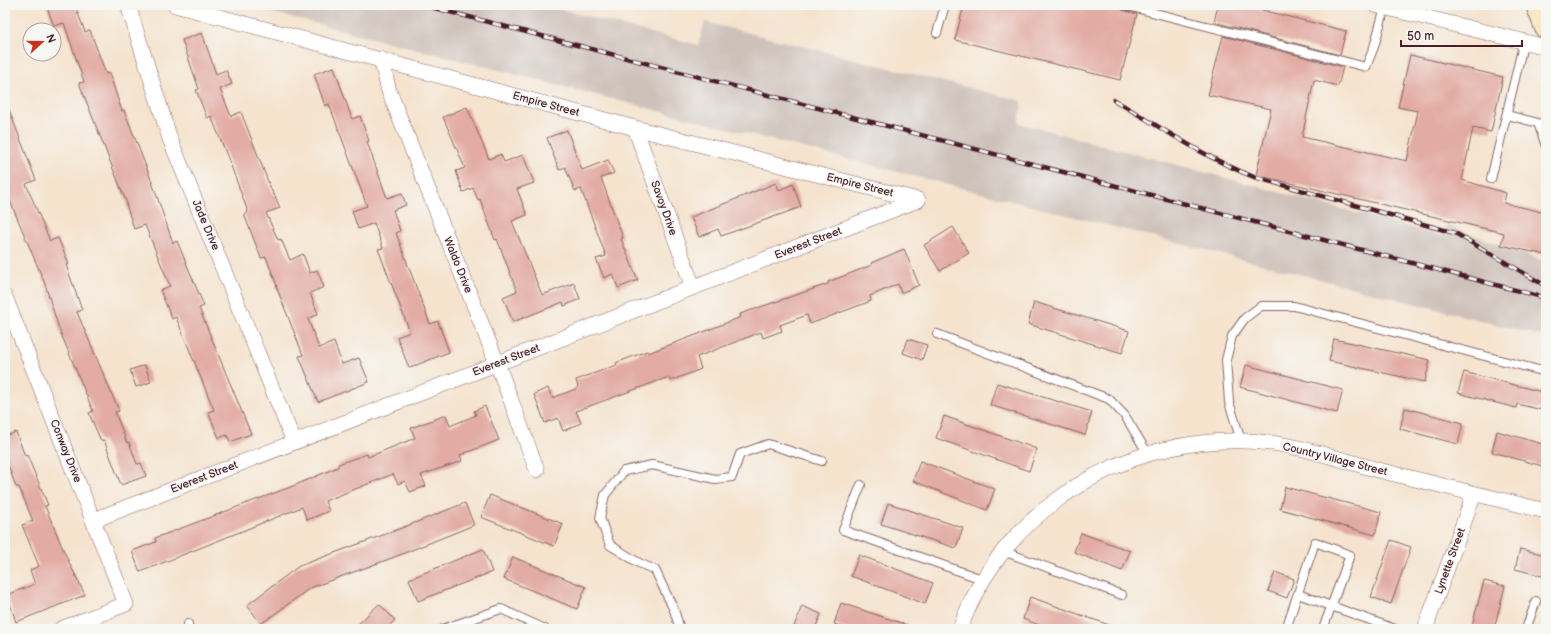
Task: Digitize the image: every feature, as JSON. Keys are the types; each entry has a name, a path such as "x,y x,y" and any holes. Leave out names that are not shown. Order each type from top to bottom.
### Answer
{"street":[{"name":"Jade Drive","path":"128,5 170,139 294,442"},
{"name":"Empire Street","path":"175,5 382,59 635,128 918,200"},
{"path":"1537,5 1546,28"},
{"path":"1380,6 1546,47"},
{"name":"Waldo Drive","path":"382,59 389,91 497,363 537,470"},
{"name":"Savoy Drive","path":"635,128 693,287"},
{"name":"Everest Street","path":"94,520 918,200"},
{"name":"Conway Drive","path":"5,297 126,604 61,629"},
{"name":"Country Village Street","path":"960,629 982,579 1003,551 1036,516 1065,493 1134,457 1185,445 1211,441 1289,446 1546,511"},
{"name":"Lynette Street","path":"1425,629 1474,494"}],"lane":[{"path":"937,33 945,5"},
{"path":"1124,5 1366,67 1374,47 1380,6"},
{"path":"1491,179 1524,41"},
{"path":"1506,115 1538,123 1546,146"},
{"path":"1241,442 1229,402 1226,360 1232,336 1245,318 1261,306 1294,306 1546,372"},
{"path":"936,334 1109,399 1125,416 1148,454"},
{"path":"676,629 679,626 674,610 655,570 639,564 610,545 600,518 605,495 624,471 652,465 715,478 732,477 740,454 768,444 822,460"},
{"path":"861,485 843,530 982,579"},
{"path":"1286,629 1315,542 1350,554 1323,629"},
{"path":"1003,551 1122,595"},
{"path":"1298,594 1395,629"},
{"path":"1526,629 1536,601"},
{"path":"443,629 501,609 545,629"}],"shaded area":[{"path":"243,5 543,5 698,45 705,22 1022,101 1019,123 1443,236 1447,225 1546,262 1546,337"}],"building":[{"path":"46,5 75,5 85,32 90,30 106,74 109,73 122,111 124,110 152,182 173,243 177,241 204,306 199,308 251,434 230,442 227,435 219,438 208,412 214,410 176,317 172,319 160,290 170,286 145,225 134,229 127,204 79,83 84,82 64,23 52,22"},
{"path":"964,5 1119,5 1122,10 1137,14 1120,80 955,40"},
{"path":"1218,5 1242,5 1346,31 1340,55 1214,22"},
{"path":"202,33 216,74 226,70 232,84 220,89 231,116 241,112 273,194 280,208 266,213 278,240 281,239 290,260 303,254 310,273 317,270 324,287 310,293 318,314 308,319 319,348 334,342 342,364 359,358 369,382 318,402 299,356 303,355 266,257 261,258 244,214 248,212 230,163 211,116 207,118 196,90 199,89 182,40"},
{"path":"1223,36 1343,67 1338,86 1314,80 1302,137 1407,161 1418,111 1398,107 1410,55 1503,77 1491,132 1473,128 1462,180 1506,193 1504,203 1546,213 1546,255 1501,245 1504,233 1256,175 1271,109 1208,95"},
{"path":"334,67 352,119 360,116 369,141 367,142 387,198 402,193 406,205 393,210 400,231 396,233 430,324 438,321 449,352 409,368 397,337 410,332 378,249 383,248 374,223 358,229 352,211 367,206 329,104 325,106 314,74"},
{"path":"6,102 36,180 26,184 50,241 58,238 69,264 66,265 82,310 77,312 119,411 115,412 127,443 129,442 137,464 141,463 146,476 121,485 104,440 101,441 89,413 93,411 59,329 45,284 5,189"},
{"path":"467,107 489,159 501,154 504,162 523,155 534,183 517,189 527,215 512,221 542,295 574,283 580,299 564,306 563,302 513,322 503,297 517,291 497,239 495,240 480,199 478,200 473,188 463,192 456,171 465,168 443,117"},
{"path":"567,130 582,170 608,160 614,173 601,178 623,238 621,239 638,280 618,288 613,274 604,278 596,259 606,256 581,189 575,191 565,167 559,170 547,138"},
{"path":"776,183 779,190 793,184 801,207 721,236 718,229 699,237 691,217"},
{"path":"953,227 969,253 940,271 924,245"},
{"path":"904,249 919,285 901,293 898,284 870,296 871,301 810,324 807,315 780,325 782,331 763,338 761,332 697,357 701,369 670,381 669,377 576,411 581,423 563,431 558,418 545,423 534,394 548,388 552,398 578,388 576,380 617,365 616,363 647,351 648,353 741,317 740,314 828,284 828,282 872,265 871,263"},
{"path":"1034,302 1129,331 1122,353 1028,324"},
{"path":"908,339 927,345 922,360 903,353"},
{"path":"1334,339 1430,360 1425,382 1329,361"},
{"path":"145,365 151,382 136,387 130,370"},
{"path":"1246,365 1343,390 1337,413 1240,387"},
{"path":"1464,372 1546,393 1546,411 1517,404 1516,408 1458,393"},
{"path":"997,383 1092,412 1085,435 990,405"},
{"path":"485,406 499,440 460,455 462,461 421,475 426,486 410,492 405,481 398,484 393,474 325,501 329,511 307,520 302,507 140,572 132,551 156,542 155,538 293,486 338,467 338,464 367,454 368,457 415,438 411,428 446,415 450,426 476,415 474,411"},
{"path":"1405,408 1463,423 1458,444 1400,429"},
{"path":"944,416 1037,449 1029,471 936,438"},
{"path":"1497,431 1546,445 1546,467 1492,452"},
{"path":"16,432 25,456 27,455 48,505 45,506 66,556 85,595 16,622 7,595 35,584 30,570 39,566 22,525 33,521 19,487 16,487 5,456 5,436"},
{"path":"920,461 995,489 987,510 913,481"},
{"path":"1285,487 1381,512 1375,535 1280,509"},
{"path":"490,495 563,524 554,546 481,517"},
{"path":"465,503 474,525 392,558 310,588 261,624 247,605 299,566"},
{"path":"888,503 963,528 956,548 881,524"},
{"path":"1081,533 1130,551 1122,571 1074,552"},
{"path":"1391,540 1411,547 1391,604 1371,597"},
{"path":"483,549 492,572 418,601 409,579"},
{"path":"1520,549 1546,555 1546,577 1515,569"},
{"path":"859,555 933,583 925,604 851,576"},
{"path":"513,557 586,587 577,609 504,579"},
{"path":"1275,572 1294,579 1287,598 1268,591"},
{"path":"1484,581 1505,586 1494,629 1471,629"},
{"path":"1030,597 1115,627 1115,629 1050,629 1023,619"},
{"path":"841,603 910,626 910,629 850,629 834,624"},
{"path":"379,604 395,620 386,629 353,629"},
{"path":"802,606 821,614 815,629 793,629"}],"railway":[{"path":"423,5 1546,298"},
{"path":"1114,100 1182,141 1254,177 1455,233 1546,286"}]}
